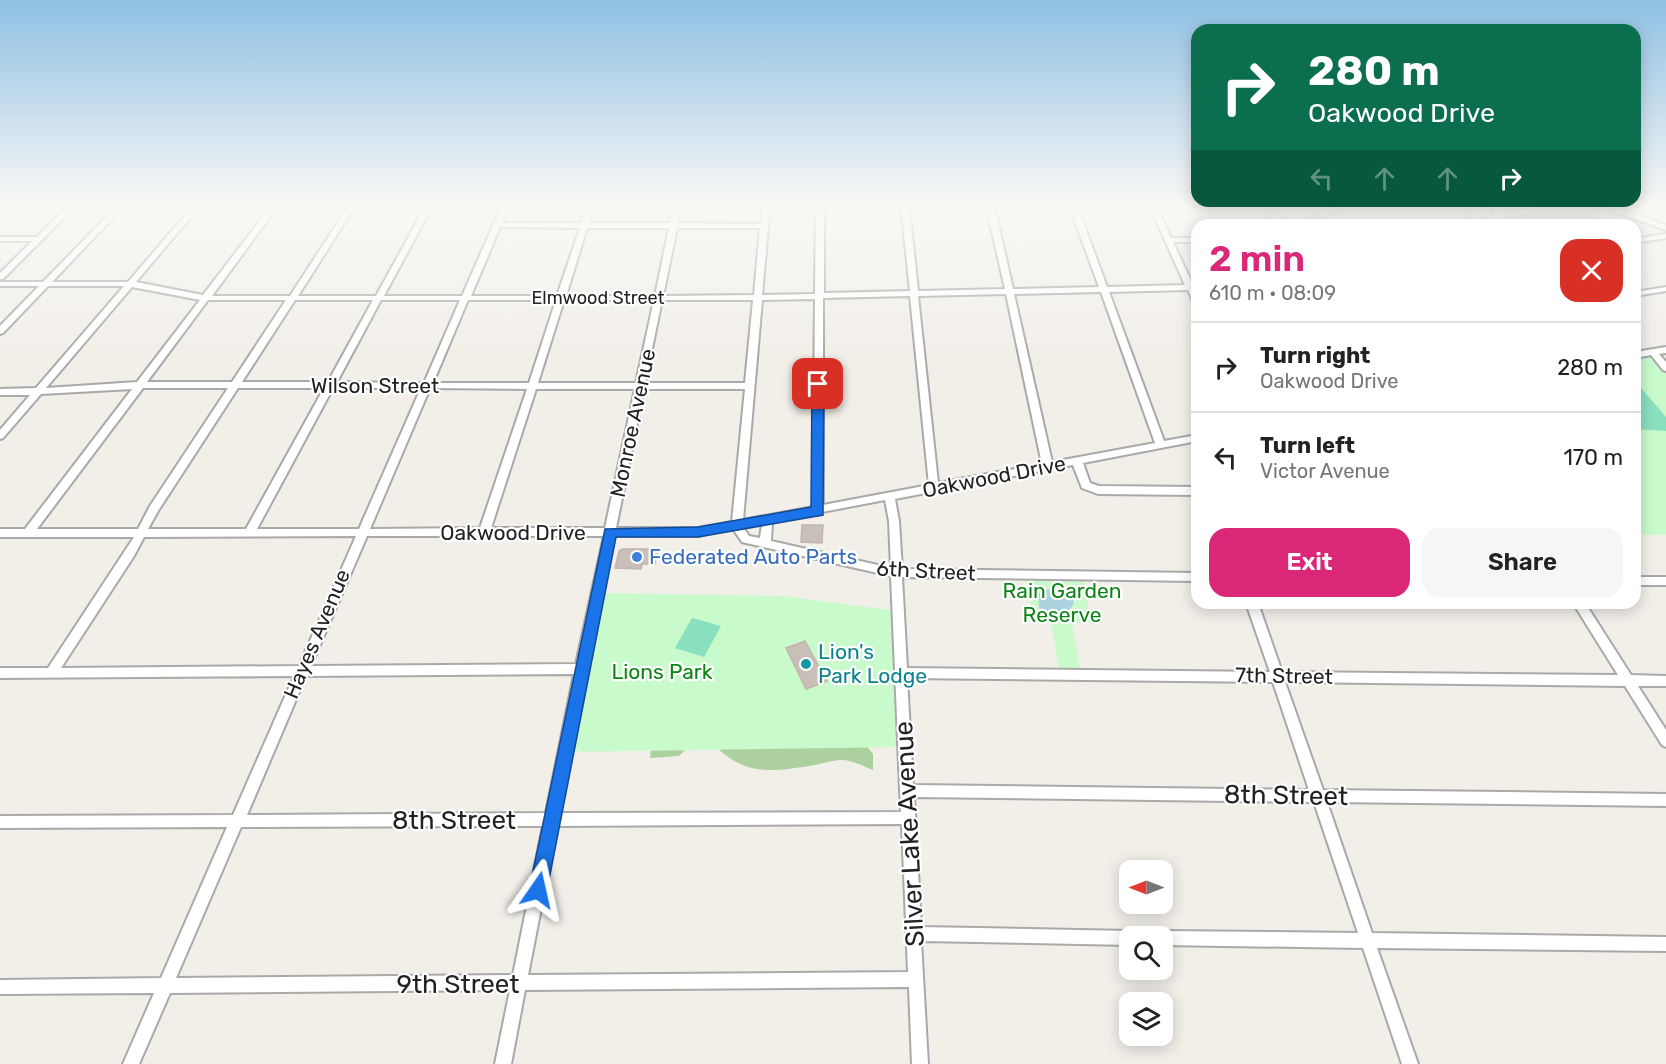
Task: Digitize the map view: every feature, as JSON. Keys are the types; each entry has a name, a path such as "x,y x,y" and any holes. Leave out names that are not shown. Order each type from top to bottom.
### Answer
{"street":[{"path":"0,278 23,255"},
{"path":"0,331 74,255"},
{"path":"0,436 156,255"},
{"path":"28,533 239,255"},
{"path":"52,672 130,553 139,533 320,255"},
{"path":"249,533 403,255"},
{"name":"Hayes Avenue","path":"131,1064 163,986 484,255"},
{"path":"484,533 574,255"},
{"name":"Monroe Avenue","path":"503,1064 581,669 668,255"},
{"path":"737,526 761,255"},
{"path":"818,511 820,255"},
{"path":"911,255 934,489"},
{"path":"1001,255 1047,467"},
{"path":"1091,255 1161,446"},
{"path":"1176,255 1191,282"},
{"name":"Elmwood Street","path":"0,284 131,284 151,286 183,296 206,298 757,298 1191,287"},
{"path":"1641,293 1666,289"},
{"path":"1641,354 1666,350"},
{"path":"1653,352 1666,368"},
{"name":"Wilson Street","path":"0,392 39,392 139,385 749,386"},
{"name":"Oakwood Drive","path":"0,533 698,532 1191,440"},
{"path":"1077,461 1086,485 1098,490 1191,491"},
{"name":"Silver Lake Avenue","path":"890,497 909,818 920,1064"},
{"path":"765,544 766,521"},
{"name":"6th Street","path":"737,526 746,539 895,573 1191,577"},
{"path":"1641,581 1666,581"},
{"path":"1254,609 1410,1064"},
{"path":"1583,609 1666,741"},
{"path":"0,673 581,669"},
{"name":"7th Street","path":"901,673 1666,681"},
{"name":"8th Street","path":"907,791 1666,800"},
{"name":"8th Street","path":"0,822 909,818"},
{"path":"914,934 1119,938"},
{"path":"1173,938 1666,944"},
{"name":"9th Street","path":"0,987 916,979"}],"green space":[{"path":"1653,352 1666,368 1666,535 1643,535 1641,532 1641,354"},
{"path":"1641,388 1666,417 1666,431 1641,429"},
{"name":"Rain Garden Reserve","path":"1026,579 1083,580 1091,622 1072,623 1080,670 1059,670 1051,622 1033,621"},
{"name":"Lions Park","path":"598,593 782,596 898,611 905,747 566,752"},
{"path":"692,618 721,626 704,657 675,648"},
{"path":"861,739 873,754 873,770 843,760 772,770 747,767 724,754 712,743 692,743 679,756 650,758 652,743"}],"water":[{"path":"1050,589 1066,592 1074,601 1060,621 1049,618 1039,608 1039,593"}],"building":[{"path":"802,525 823,525 822,543 801,542"},
{"name":"Federated Auto Parts","path":"622,549 658,549 655,564 642,564 641,569 615,568 619,551"},
{"name":"Lion's Park Lodge","path":"805,641 827,681 806,689 786,648"}],"place":[{"name":"Federated Auto Parts","path":"637,557"},
{"name":"Lion's Park Lodge","path":"806,664"}],"route":[{"path":"538,890 610,532 698,532 818,511 816,492 818,384"}]}
